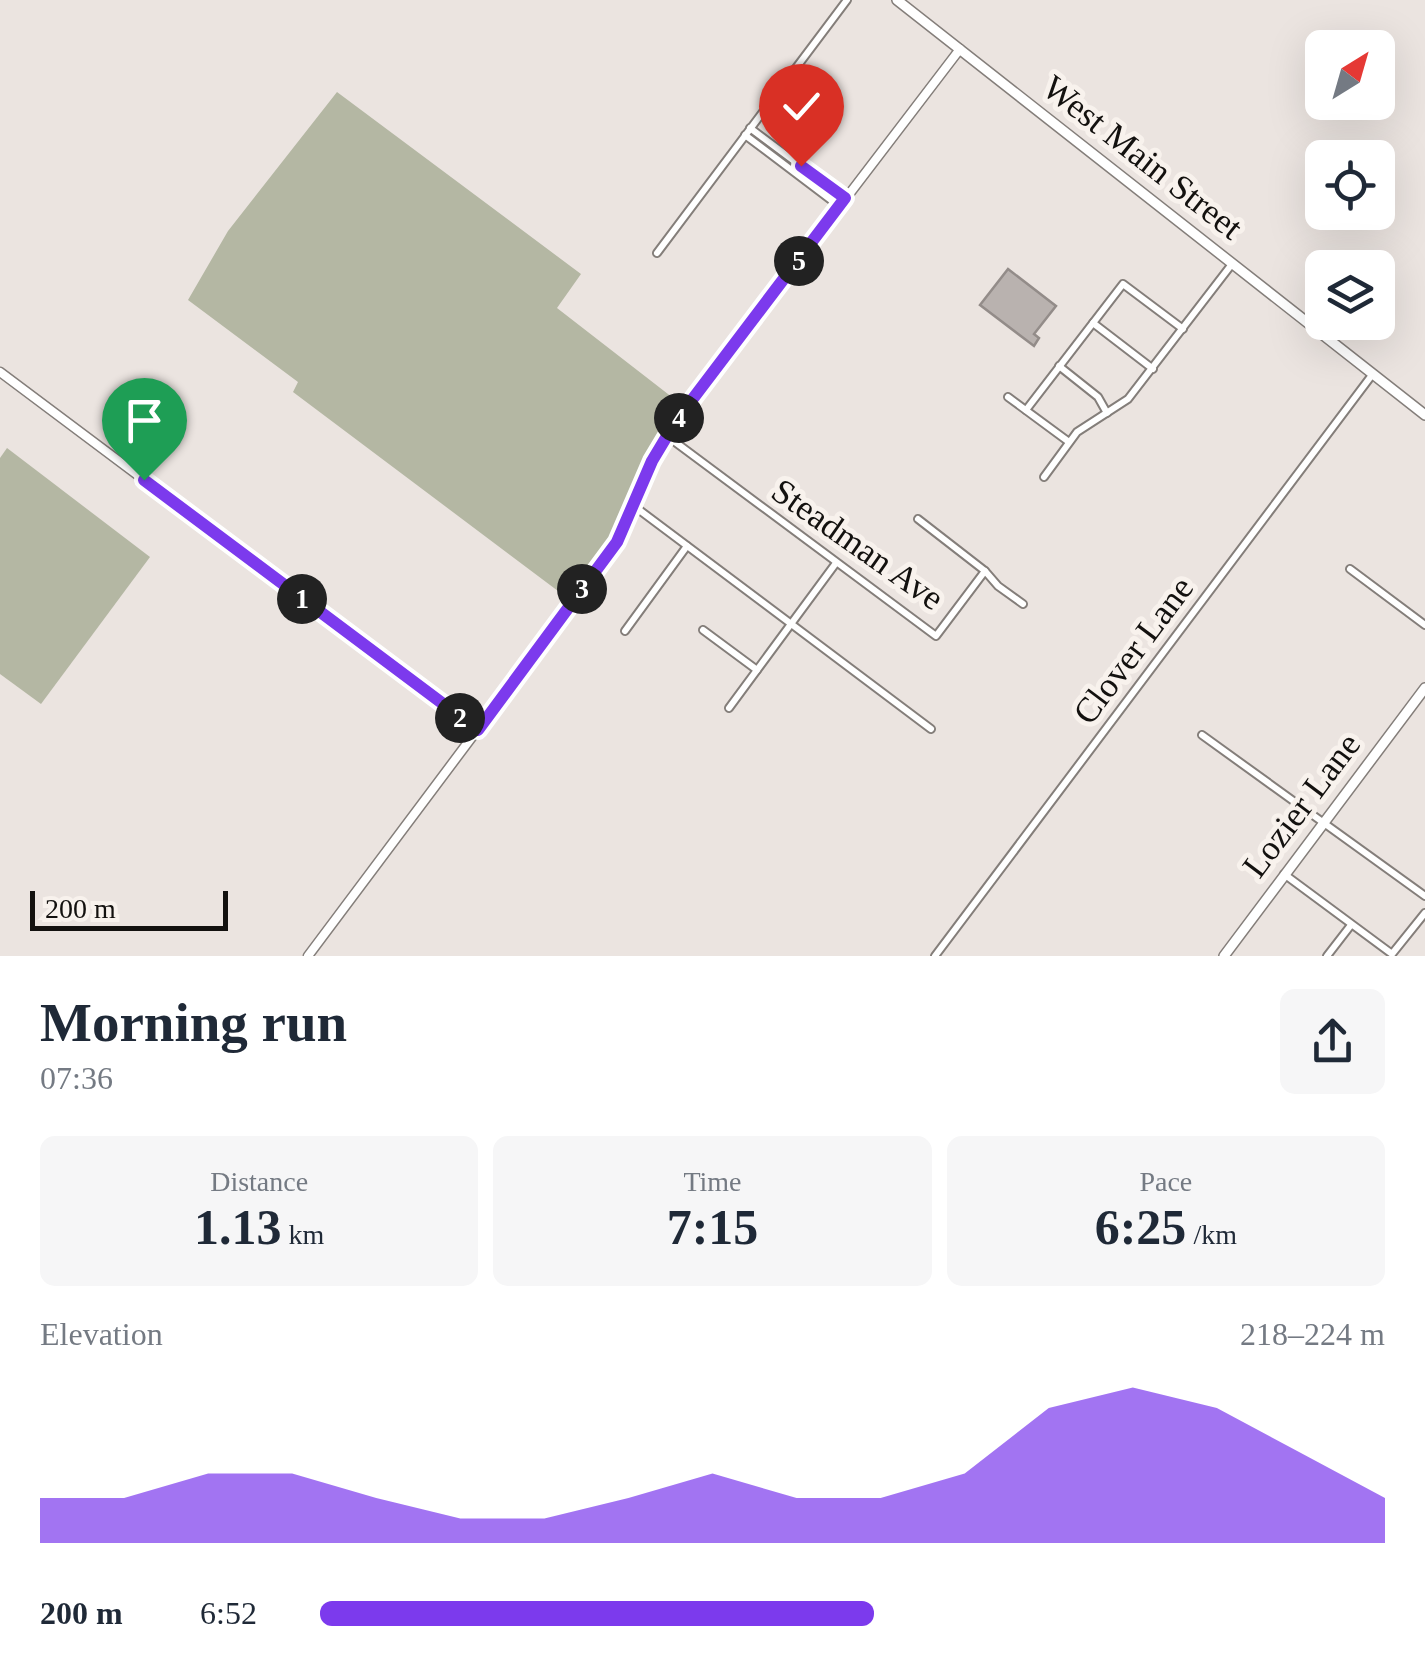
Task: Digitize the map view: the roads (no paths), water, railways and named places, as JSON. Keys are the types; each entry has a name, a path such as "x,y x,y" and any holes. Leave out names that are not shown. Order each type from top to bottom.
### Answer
{"main road":[{"name":"West Main Street","path":"897,0 1372,375"},
{"path":"1372,375 1423,414"},
{"name":"Lozier Lane","path":"1224,956 1425,688"}],"street":[{"path":"657,253 847,0"},
{"path":"308,956 606,558 667,436 960,49"},
{"path":"748,132 842,202"},
{"path":"1044,476 1090,420 1128,400 1233,263"},
{"path":"1026,410 1123,284 1183,329"},
{"path":"1093,323 1153,369"},
{"path":"1059,366 1098,397 1107,413"},
{"path":"0,372 478,730"},
{"name":"Clover Lane","path":"935,956 1372,375"},
{"path":"1008,396 1069,442"},
{"name":"Steadman Ave","path":"667,436 936,636 986,571 918,519"},
{"path":"634,506 930,729"},
{"path":"625,631 687,546"},
{"path":"729,708 836,564"},
{"path":"1350,569 1425,625"},
{"path":"986,571 998,586 1023,604"},
{"path":"703,630 757,670"},
{"path":"1202,736 1425,896"},
{"path":"1284,874 1392,954 1425,914"},
{"path":"1327,956 1351,925"}]}
